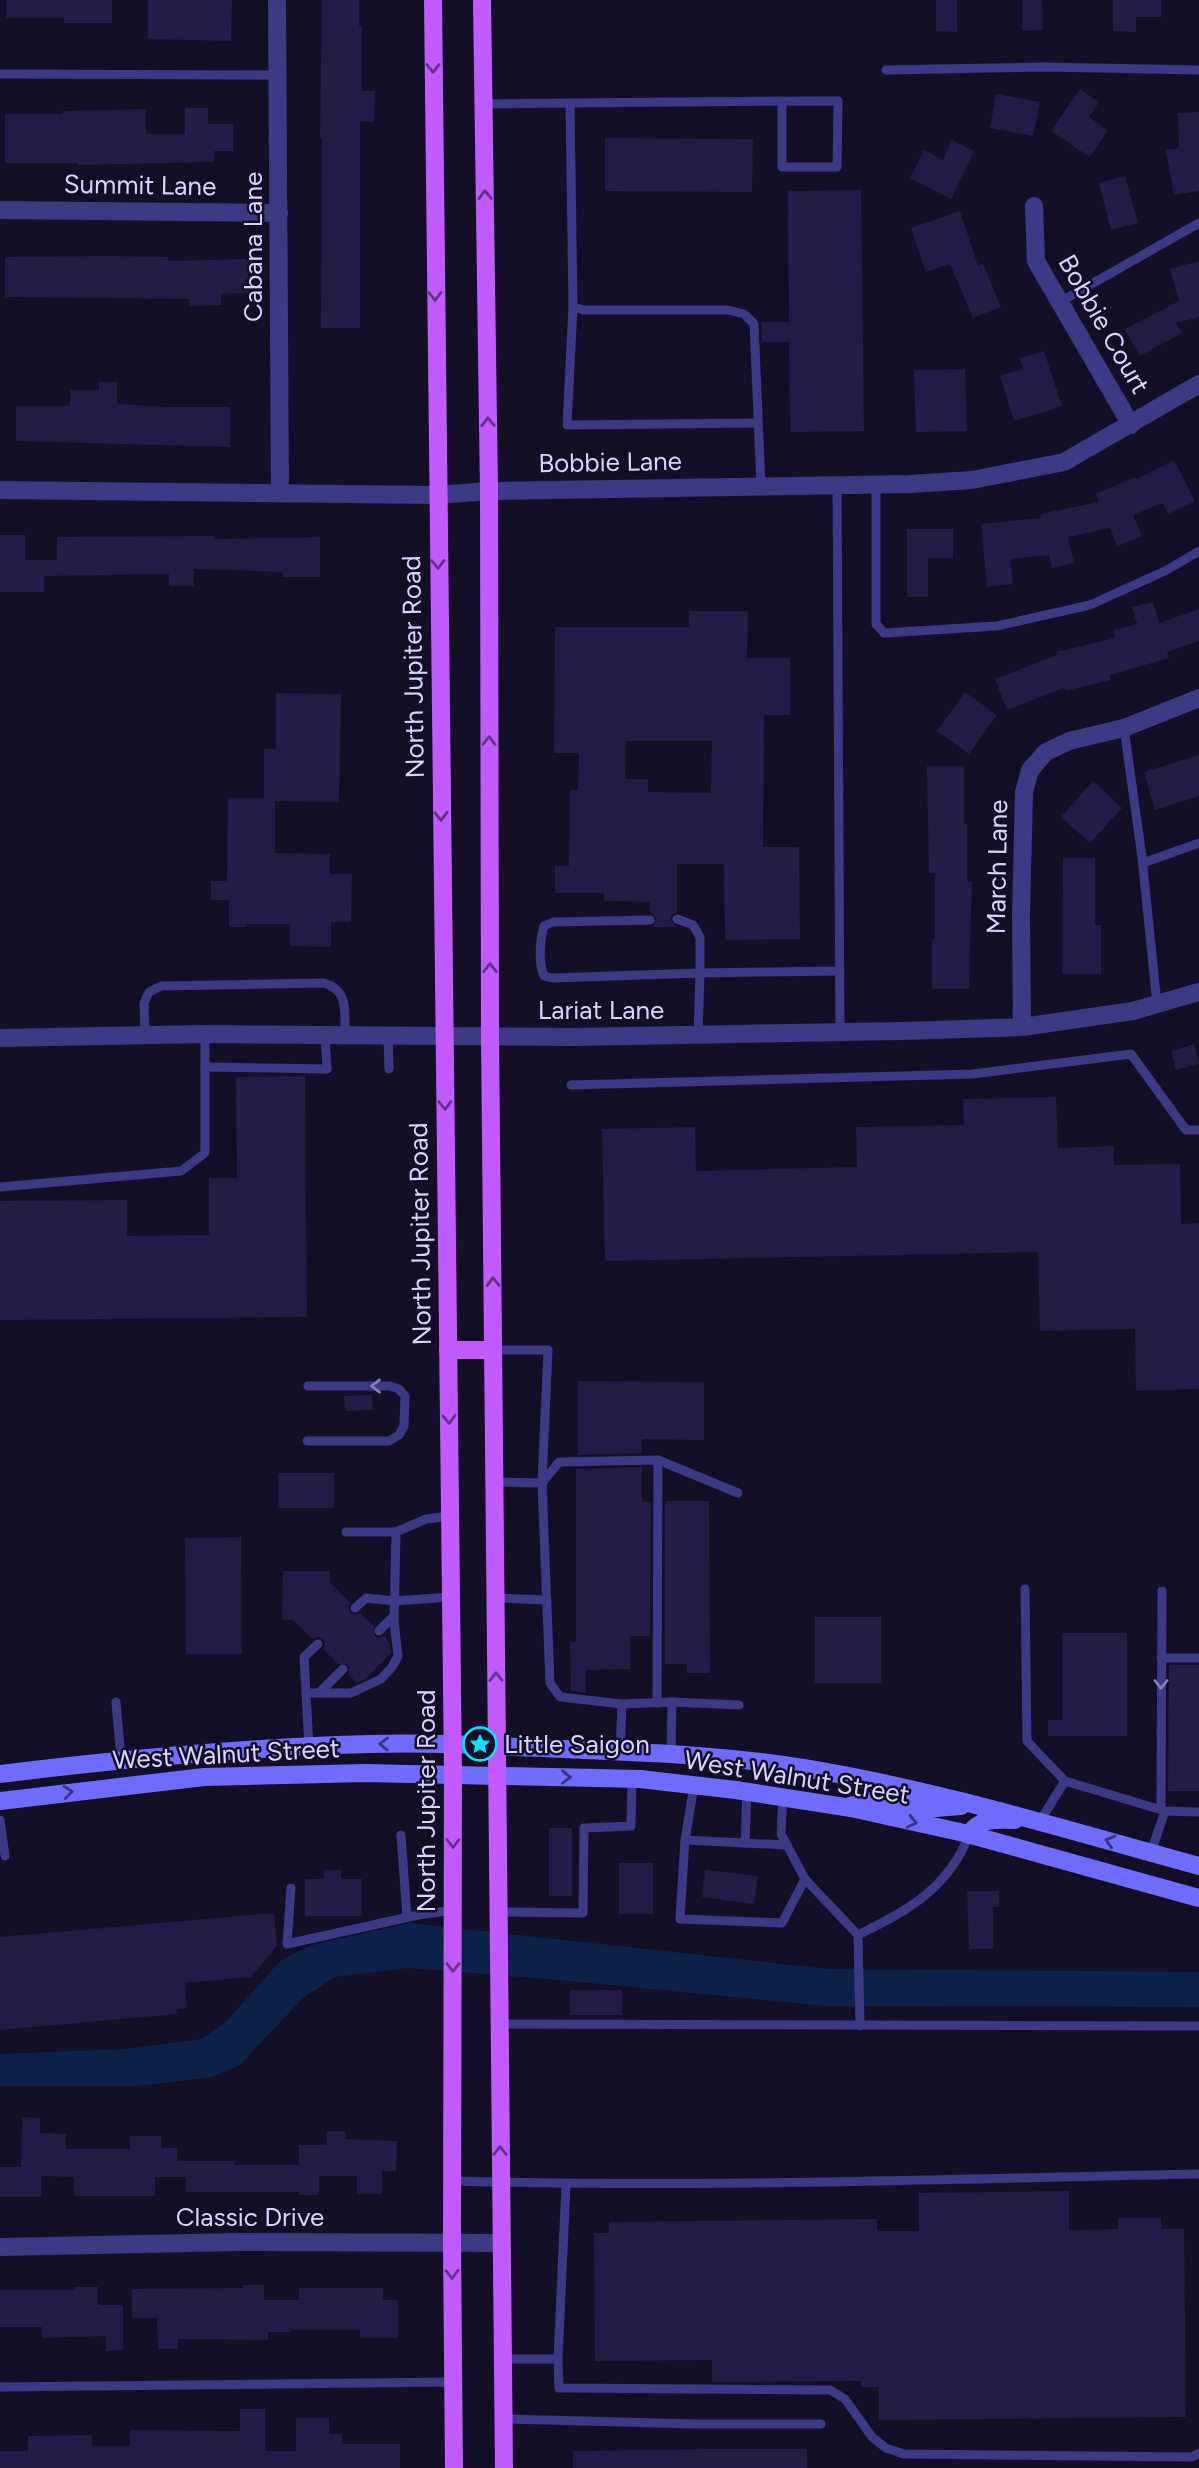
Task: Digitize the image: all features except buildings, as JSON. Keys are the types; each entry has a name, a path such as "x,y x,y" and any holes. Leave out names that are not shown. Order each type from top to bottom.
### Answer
{"main road":[{"name":"North Jupiter Road","path":"433,0 453,1745 454,2468"},
{"path":"482,0 489,491 490,1037 504,2468"},
{"path":"448,1350 493,1350"},
{"name":"West Walnut Street","path":"0,1774 116,1760 373,1744 497,1746 671,1755 799,1767 894,1784 1040,1821 1199,1866"},
{"path":"0,1788 9,1781 26,1776 69,1772 116,1760"},
{"name":"West Walnut Street","path":"0,1801 204,1777 365,1773 632,1779 747,1791 846,1807 970,1835 1199,1898"},
{"path":"846,1807 879,1799 922,1809 941,1810 961,1807 965,1801"},
{"path":"970,1835 974,1826 982,1822 1040,1821"},
{"path":"1147,1884 1167,1882 1199,1891"}],"street":[{"name":"Cabana Lane","path":"277,0 280,493"},
{"name":"Bobbie Court","path":"1034,206 1036,261 1131,425"},
{"name":"Summit Lane","path":"0,210 279,213"},
{"name":"Bobbie Lane","path":"0,490 437,495 489,491 876,485 972,480 1064,462 1199,384"},
{"name":"March Lane","path":"1023,1027 1021,915 1024,792 1030,770 1046,752 1069,741 1124,728 1199,698"},
{"name":"Lariat Lane","path":"0,1038 145,1034 698,1036 1023,1027 1133,1012 1199,992"},
{"name":"Classic Drive","path":"0,2247 238,2242 501,2243"}],"lane":[{"path":"886,70 1045,67 1199,70"},
{"path":"0,74 278,75"},
{"path":"484,104 782,101 838,101 837,167 782,167 782,101"},
{"path":"570,103 573,307 567,425 758,423"},
{"path":"1060,302 1199,223"},
{"path":"573,307 584,310 728,310 744,314 754,324 761,486"},
{"path":"837,485 840,1033"},
{"path":"876,485 876,624 884,633 996,626 1090,605 1167,570 1199,551"},
{"path":"1124,728 1143,863 1157,1004"},
{"path":"1143,863 1199,843"},
{"path":"677,919 693,925 700,937 698,1036"},
{"path":"650,920 553,922 544,926 541,970 544,976 552,978 840,971"},
{"path":"145,1034 144,1003 149,992 161,986 324,983 335,986 343,996 345,1035"},
{"path":"0,1187 181,1171 205,1153 205,1034"},
{"path":"205,1067 327,1069 325,1035"},
{"path":"388,1036 389,1069"},
{"path":"571,1085 973,1074 1131,1054 1186,1130 1199,1130"},
{"path":"493,1350 548,1350 542,1483 550,1683 560,1697 622,1704 672,1702 739,1705"},
{"path":"307,1441 389,1441 399,1435 404,1426 405,1396 399,1388 390,1386 308,1387"},
{"path":"542,1483 559,1462 658,1460 738,1493"},
{"path":"657,1703 658,1460"},
{"path":"495,1482 542,1483"},
{"path":"346,1532 396,1532 426,1519 450,1516"},
{"path":"306,1693 351,1693 381,1679 392,1668 398,1656 394,1616 396,1532"},
{"path":"1025,1589 1027,1741 1065,1782 1163,1810 1199,1812"},
{"path":"1151,1853 1163,1810 1162,1591"},
{"path":"355,1608 366,1598 394,1601 451,1597"},
{"path":"496,1598 547,1600"},
{"path":"379,1631 394,1616"},
{"path":"309,1747 304,1657 318,1644"},
{"path":"1161,1658 1199,1658"},
{"path":"319,1693 342,1668"},
{"path":"116,1702 116,1760"},
{"path":"671,1755 672,1702"},
{"path":"620,1752 622,1704"},
{"path":"499,1918 583,1913 584,1828 631,1826 632,1779"},
{"path":"1040,1821 1065,1782"},
{"path":"694,1785 685,1840 680,1919 782,1923 805,1879"},
{"path":"745,1843 747,1791"},
{"path":"783,1796 781,1833 805,1879 858,1935 860,2021"},
{"path":"0,1820 5,1856"},
{"path":"401,1835 407,1917"},
{"path":"858,1935 904,1913 935,1888 964,1849 970,1835"},
{"path":"685,1840 787,1845"},
{"path":"291,1888 287,1944 407,1917 453,1914"},
{"path":"499,2020 1199,2026"},
{"path":"452,2181 566,2185 728,2185 1199,2174"},
{"path":"566,2185 559,2388 830,2390 845,2399 872,2438 886,2448 904,2454 1192,2457 1199,2452"},
{"path":"503,2359 558,2359"},
{"path":"0,2386 453,2382"},
{"path":"504,2418 695,2424 821,2424"}],"water":[{"path":"410,1923 828,1969 1199,1972 1199,2007 826,2006 408,1968 335,1977 303,1998 240,2065 212,2077 138,2086 0,2086 0,2054 126,2049 201,2039 225,2023 281,1960 312,1945"}],"place":[{"name":"Little Saigon","path":"480,1744"}]}
